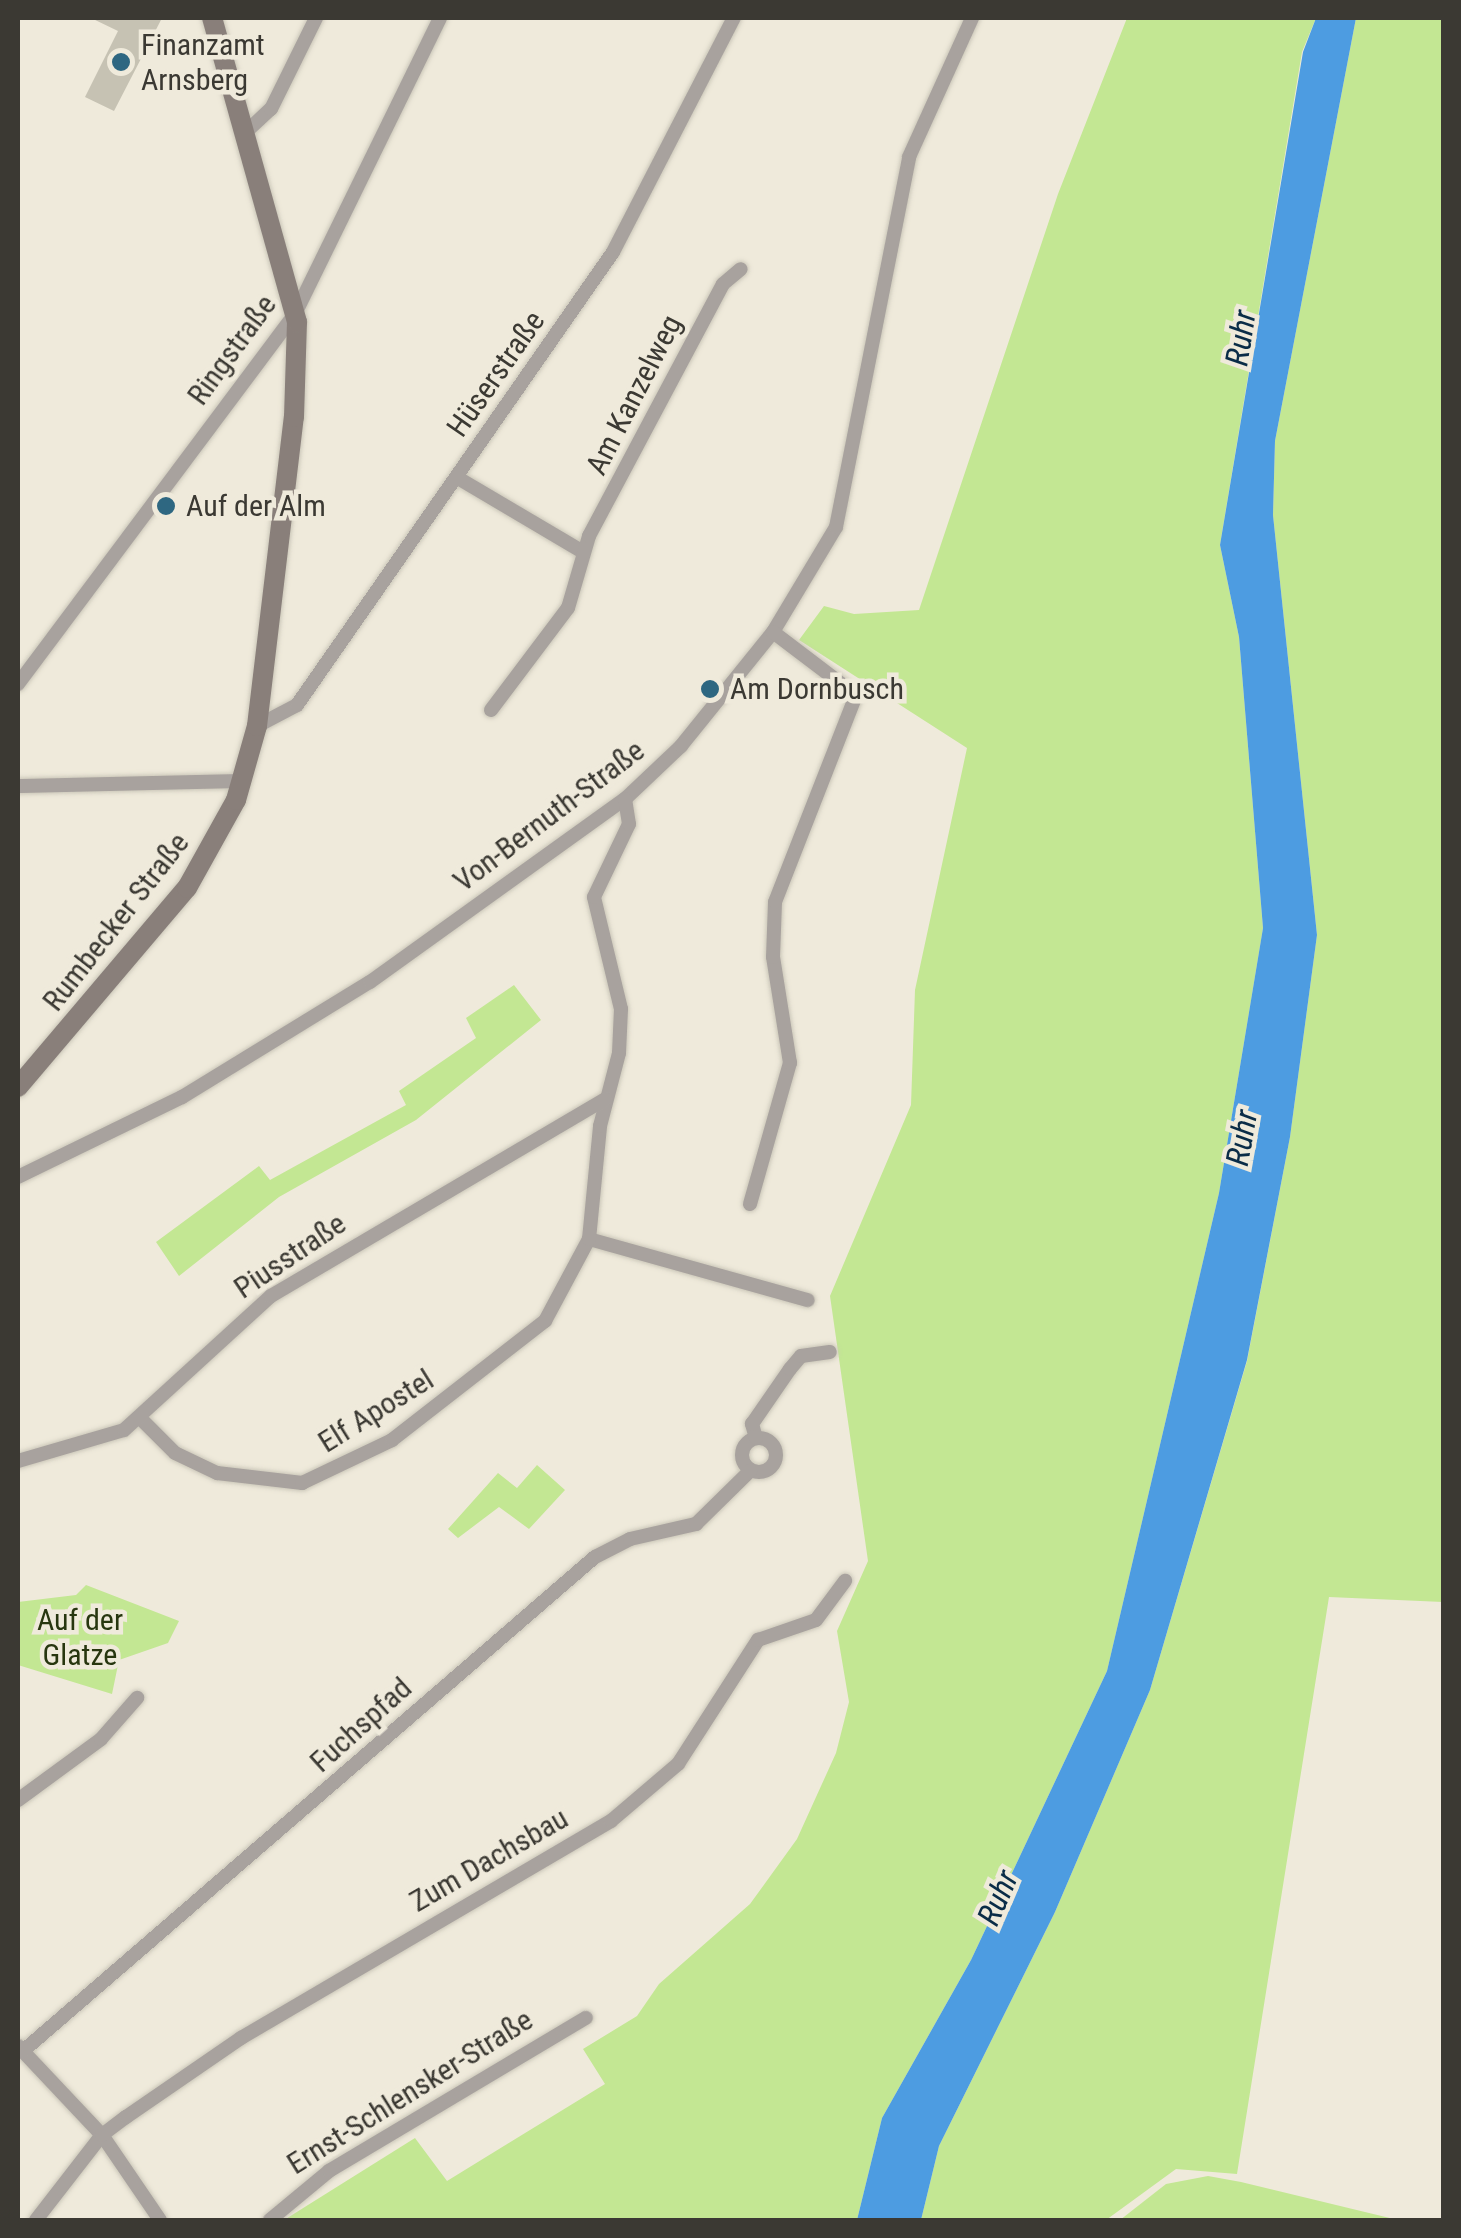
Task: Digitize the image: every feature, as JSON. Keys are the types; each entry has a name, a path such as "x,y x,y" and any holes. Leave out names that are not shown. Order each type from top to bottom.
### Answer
{"street":[{"name":"Rumbecker Straße","path":"18,1086 187,888 244,781 257,726 294,417 296,312 212,18"},
{"path":"246,131 271,109 316,18"},
{"name":"Ringstraße","path":"18,684 296,312 440,18"},
{"name":"Hüserstraße","path":"257,726 297,705 613,252 734,18"},
{"name":"Von-Bernuth-Straße","path":"18,1177 182,1097 354,992 625,799 681,746 773,632 836,527 909,158 972,18"},
{"name":"Am Kanzelweg","path":"491,710 568,608 583,552 724,284 741,269"},
{"path":"458,478 583,552"},
{"path":"750,1204 790,1063 773,957 776,902 856,695 773,632"},
{"path":"18,786 244,781"},
{"name":"Elf Apostel","path":"140,1418 175,1452 217,1473 282,1485 334,1472 414,1425 526,1338 569,1283 589,1239 605,1100 621,1010 594,897 630,818 625,799"},
{"name":"Piusstraße","path":"18,1460 52,1446 110,1438 140,1418 271,1296 605,1100"},
{"path":"589,1239 808,1300"},
{"path":"750,1470 742,1454 756,1438 752,1424 802,1356 830,1352"},
{"name":"Fuchspfad","path":"20,2048 596,1557 630,1539 696,1524 750,1470 765,1472 775,1461 772,1444 756,1438"},
{"name":"Zum Dachsbau","path":"36,2220 102,2135 241,2038 611,1821 678,1764 758,1640 816,1620 845,1582"},
{"path":"18,1800 101,1738 136,1698"},
{"name":"Ernst-Schlensker-Straße","path":"270,2220 320,2177 586,2018"},
{"path":"20,2048 102,2135 160,2220"}],"green space":[{"path":"1127,18 1316,18 1302,52 1220,545 1239,637 1263,928 1219,1193 1107,1671 971,1960 882,2118 857,2220 284,2220 415,2138 447,2181 605,2084 583,2049 637,2016 659,1984 750,1904 797,1839 836,1753 849,1702 837,1631 868,1561 830,1296 911,1105 915,990 967,748 799,640 824,606 854,614 919,610 1058,194"},
{"path":"1356,18 1443,18 1443,1602 1329,1597 1237,2174 1176,2169 1106,2220 921,2220 939,2146 1055,1912 1150,1690 1247,1361 1290,1137 1317,935 1273,515 1275,441"},
{"path":"514,985 541,1020 416,1120 279,1197 179,1276 156,1242 259,1166 270,1180 406,1105 399,1091 476,1038 466,1018"},
{"path":"537,1465 565,1490 529,1529 499,1507 458,1538 448,1529 498,1473 517,1488"},
{"name":"Auf der Glatze","path":"86,1585 179,1621 168,1643 119,1660 112,1694 18,1665 18,1602 76,1595"},
{"path":"1208,2176 1398,2220 1120,2220 1166,2184"}],"water":[{"name":"Ruhr","path":"1316,18 1356,18 1275,441 1273,515 1317,935 1290,1137 1247,1360 1150,1690 1055,1912 939,2146 921,2220 857,2220 882,2118 971,1960 1107,1671 1219,1193 1263,928 1239,637 1220,545 1303,52"}],"building":[{"name":"Finanzamt Arnsberg","path":"91,18 162,18 114,111 85,97 118,31"}],"place":[{"name":"Finanzamt Arnsberg","path":"121,62"},
{"name":"Auf der Alm","path":"166,506"},
{"name":"Am Dornbusch","path":"710,689"}]}
